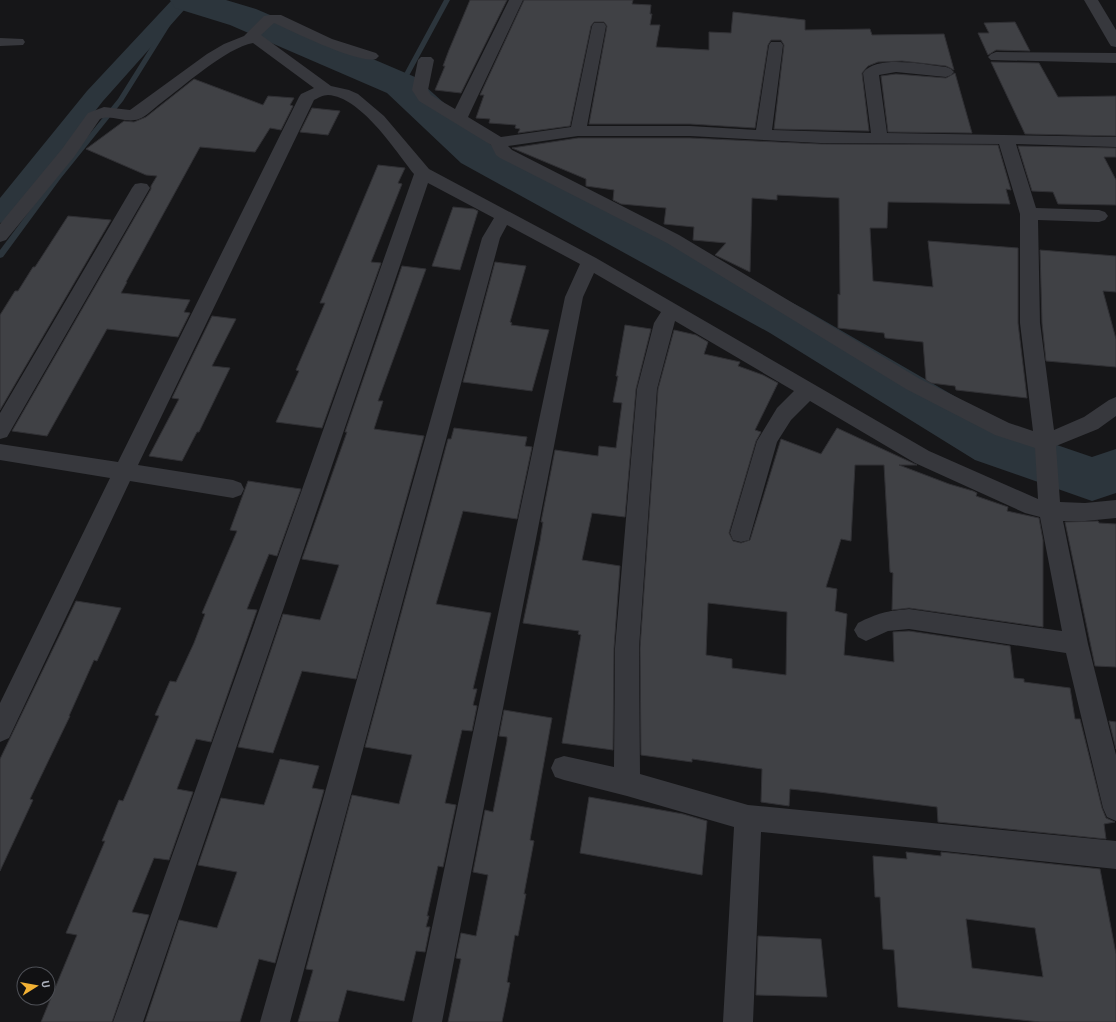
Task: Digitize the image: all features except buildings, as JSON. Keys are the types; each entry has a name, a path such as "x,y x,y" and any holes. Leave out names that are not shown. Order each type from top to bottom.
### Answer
{"street":[{"path":"460,118 516,0"},
{"path":"1091,0 1116,43"},
{"path":"0,236 68,153 94,116 104,112 126,115 139,111 208,61 254,33 269,19 276,18 327,42 371,56"},
{"path":"578,131 599,26"},
{"path":"254,33 256,38 326,90"},
{"path":"0,42 18,42"},
{"path":"763,135 776,45"},
{"path":"996,58 1116,58"},
{"path":"426,60 420,90 425,98 498,142 502,151 506,154 673,239 913,384 1002,429 1022,436 1045,450"},
{"path":"880,139 871,73 874,70 896,67 946,72"},
{"path":"0,730 307,98 315,93 326,90 343,93 352,97 378,119 423,173 590,262 809,389 922,457 1016,500 1089,512 1116,508"},
{"path":"498,142 578,131 690,132 880,139 1006,139 1116,142"},
{"path":"1006,139 1029,214 1030,323 1045,450 1049,506 1076,644 1116,808"},
{"path":"128,1022 423,173"},
{"path":"0,431 141,188"},
{"path":"1029,214 1099,216"},
{"path":"275,1022 491,238 504,216"},
{"path":"427,1022 574,297 590,262"},
{"path":"627,783 627,648 647,389 664,323 672,310"},
{"path":"741,533 767,441 784,414 809,389"},
{"path":"1045,450 1091,423 1116,405"},
{"path":"0,452 233,489"},
{"path":"866,630 886,621 909,619 1076,644"},
{"path":"564,768 627,783 748,818 1116,855"},
{"path":"738,1022 748,818"}],"waterway":[{"path":"0,255 59,176 121,100 183,0"},
{"path":"0,215 95,96 183,0"},
{"path":"188,0 243,17 401,85 476,154 787,321 994,445 1092,479 1116,471"},
{"path":"401,85 447,0"}]}
